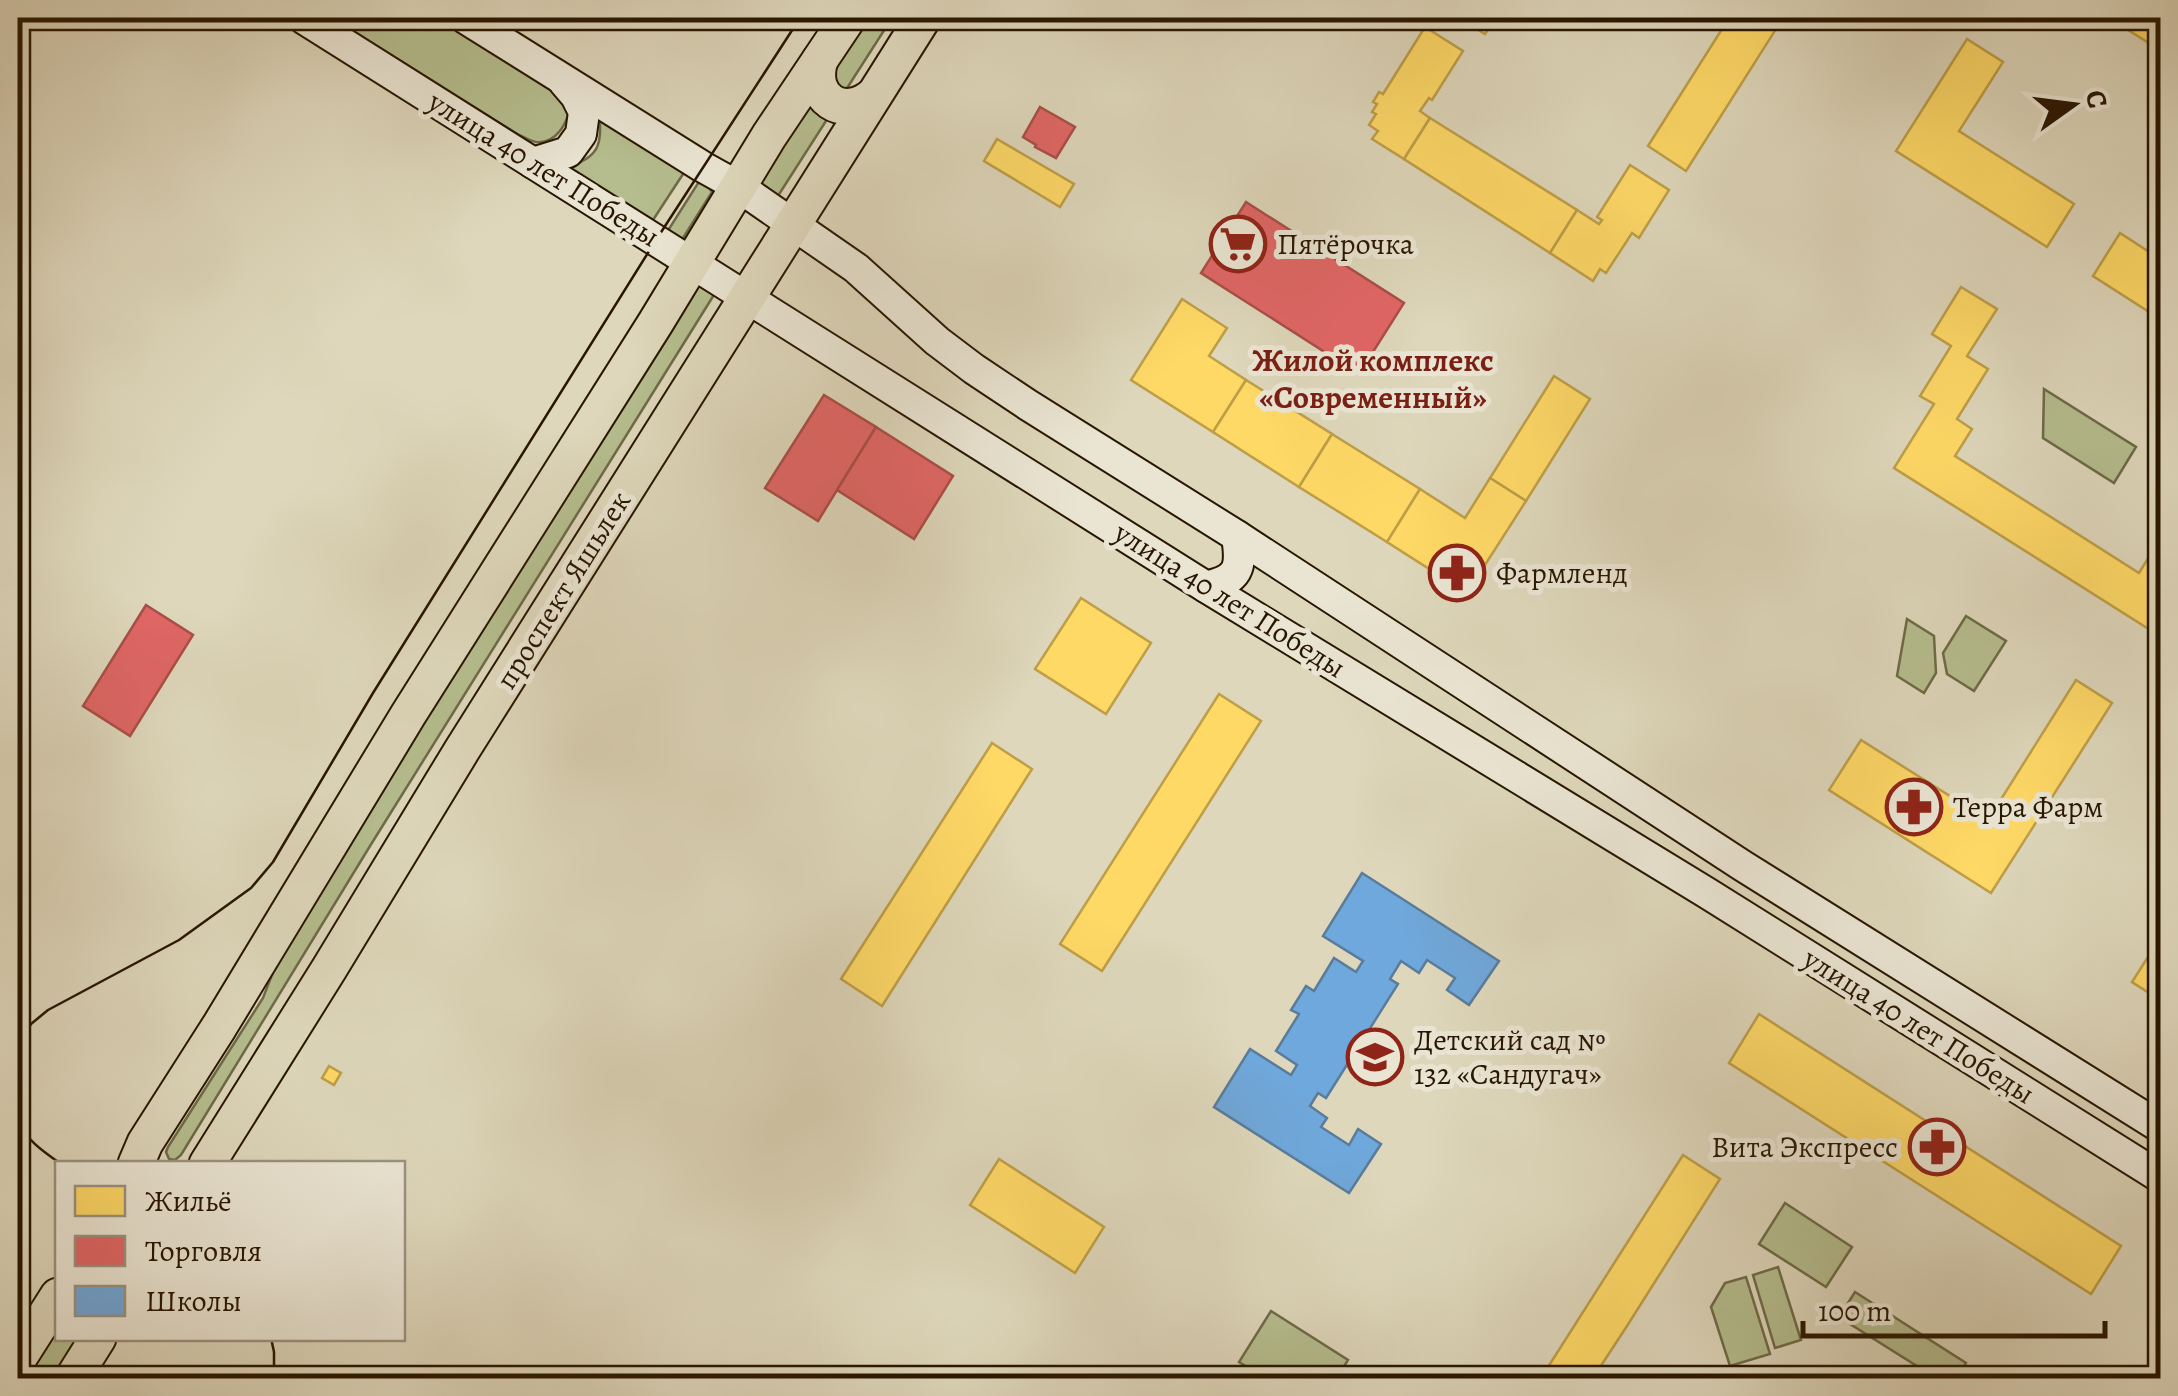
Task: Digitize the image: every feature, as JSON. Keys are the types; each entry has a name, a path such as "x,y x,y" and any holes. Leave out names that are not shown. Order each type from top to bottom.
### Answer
{"main road":[{"path":"144,1157 408,715 781,117 848,18"},
{"name":"проспект Яшьлек","path":"208,1161 923,18"},
{"path":"820,60 817,83 831,102 853,107 873,96"},
{"path":"18,1360 55,1301"},
{"path":"74,1378 96,1341"}],"street":[{"name":"улица 40 лет Победы","path":"303,18 1206,587 1707,893 2160,1177"},
{"name":"улица 40 лет Победы","path":"465,18 794,223 856,268 974,369 1742,866 2160,1127"},
{"path":"533,163 568,152 581,134 584,112 557,74"},
{"path":"1206,587 1226,582 1237,570 1237,536"}],"green space":[{"path":"332,18 447,18 541,74 570,107 566,120 549,140 529,140"},
{"path":"860,18 892,18 776,199 755,185"},
{"path":"599,115 685,171 653,220 567,167 586,159 596,149"},
{"path":"700,180 712,192 683,238 677,238 667,232"},
{"path":"696,276 717,290 181,1155 169,1159 168,1147 263,998 285,941"},
{"path":"2044,389 2136,447 2114,483 2043,438"},
{"path":"1966,616 2006,641 1974,691 1947,674 1943,653"},
{"path":"1907,619 1934,636 1936,673 1924,693 1897,676"},
{"path":"1785,1203 1852,1247 1826,1287 1759,1244"},
{"path":"1778,1267 1801,1340 1775,1348 1753,1275"},
{"path":"1746,1277 1770,1354 1730,1366 1711,1307 1725,1283"},
{"path":"1855,1292 1966,1363 1957,1378 1936,1378 1839,1317"},
{"path":"1271,1311 1348,1360 1337,1378 1266,1378 1239,1362"},
{"path":"55,1328 55,1341 80,1341 56,1378 24,1378"}],"building: Жильё":[{"path":"1459,18 1496,18 1485,34"},
{"path":"1729,18 1783,18 1686,171 1648,146"},
{"path":"2109,18 2160,18 2160,50"},
{"path":"1425,27 1463,51 1432,100 1429,98 1420,111 1430,118 1404,159 1372,139 1378,131 1369,125 1376,114 1372,112 1377,104 1373,102 1379,92 1383,94"},
{"path":"1967,39 2003,62 1959,131 2074,204 2047,247 1896,151"},
{"path":"1430,118 1577,210 1550,253 1404,159"},
{"path":"997,139 1074,184 1060,207 984,161"},
{"path":"1630,165 1669,190 1639,238 1632,233 1606,273 1600,269 1593,281 1550,253 1577,210 1599,224 1602,220 1597,217"},
{"path":"2120,233 2160,259 2160,319 2093,276"},
{"path":"1961,287 1997,309 1967,356 1988,369 1957,419 1972,429 1955,456 2139,573 2160,539 2160,625 2155,633 1894,468 1934,404 1920,396 1951,346 1932,334"},
{"path":"1182,299 1227,328 1209,356 1246,380 1213,432 1131,380"},
{"path":"1554,376 1590,399 1526,501 1490,478"},
{"path":"1246,380 1332,434 1299,487 1213,432"},
{"path":"1332,434 1420,489 1387,542 1299,487"},
{"path":"1490,478 1526,501 1467,593 1387,542 1420,489 1465,518"},
{"path":"1081,598 1151,643 1106,714 1035,669"},
{"path":"2076,680 2112,703 1991,893 1829,790 1861,740 1988,820"},
{"path":"1219,694 1261,721 1102,971 1060,944"},
{"path":"992,743 1032,769 882,1006 841,979"},
{"path":"2160,938 2160,1000 2132,982"},
{"path":"1759,1014 2121,1246 2091,1294 1729,1063"},
{"path":"329,1066 341,1073 334,1085 322,1078"},
{"path":"1683,1155 1720,1179 1627,1326 1593,1378 1541,1378"},
{"path":"999,1159 1104,1227 1075,1273 970,1205"}],"building: Торговля":[{"path":"1040,107 1075,127 1056,158 1023,137"},
{"path":"1246,202 1404,303 1359,374 1201,273"},
{"path":"824,395 876,427 818,521 765,488"},
{"path":"876,427 953,476 914,539 837,490"},
{"path":"146,605 193,635 130,736 83,706"}],"building: Школы":[{"path":"1362,873 1499,961 1469,1005 1447,990 1455,978 1427,960 1419,973 1401,961 1390,979 1398,984 1326,1098 1318,1093 1310,1106 1327,1118 1321,1127 1349,1145 1358,1129 1381,1144 1349,1193 1214,1107 1250,1049 1291,1075 1297,1065 1276,1051 1299,1014 1291,1010 1306,986 1314,991 1334,958 1356,972 1363,961 1323,936"}],"tram line":[{"path":"18,1045 31,1024 48,1010 179,940 251,888 273,862 373,693 656,240 800,18"},
{"path":"18,1121 31,1140 57,1161"},
{"path":"272,1341 274,1378"}],"place":[{"name":"Пятёрочка","path":"1238,244"},
{"name":"Фармленд","path":"1457,573"},
{"name":"Терра Фарм","path":"1914,807"},
{"name":"Детский сад № 132 «Сандугач»","path":"1375,1057"},
{"name":"Вита Экспресс","path":"1937,1147"}],"district":[{"name":"Жилой комплекс «Современный»","path":"1373,378"}]}
